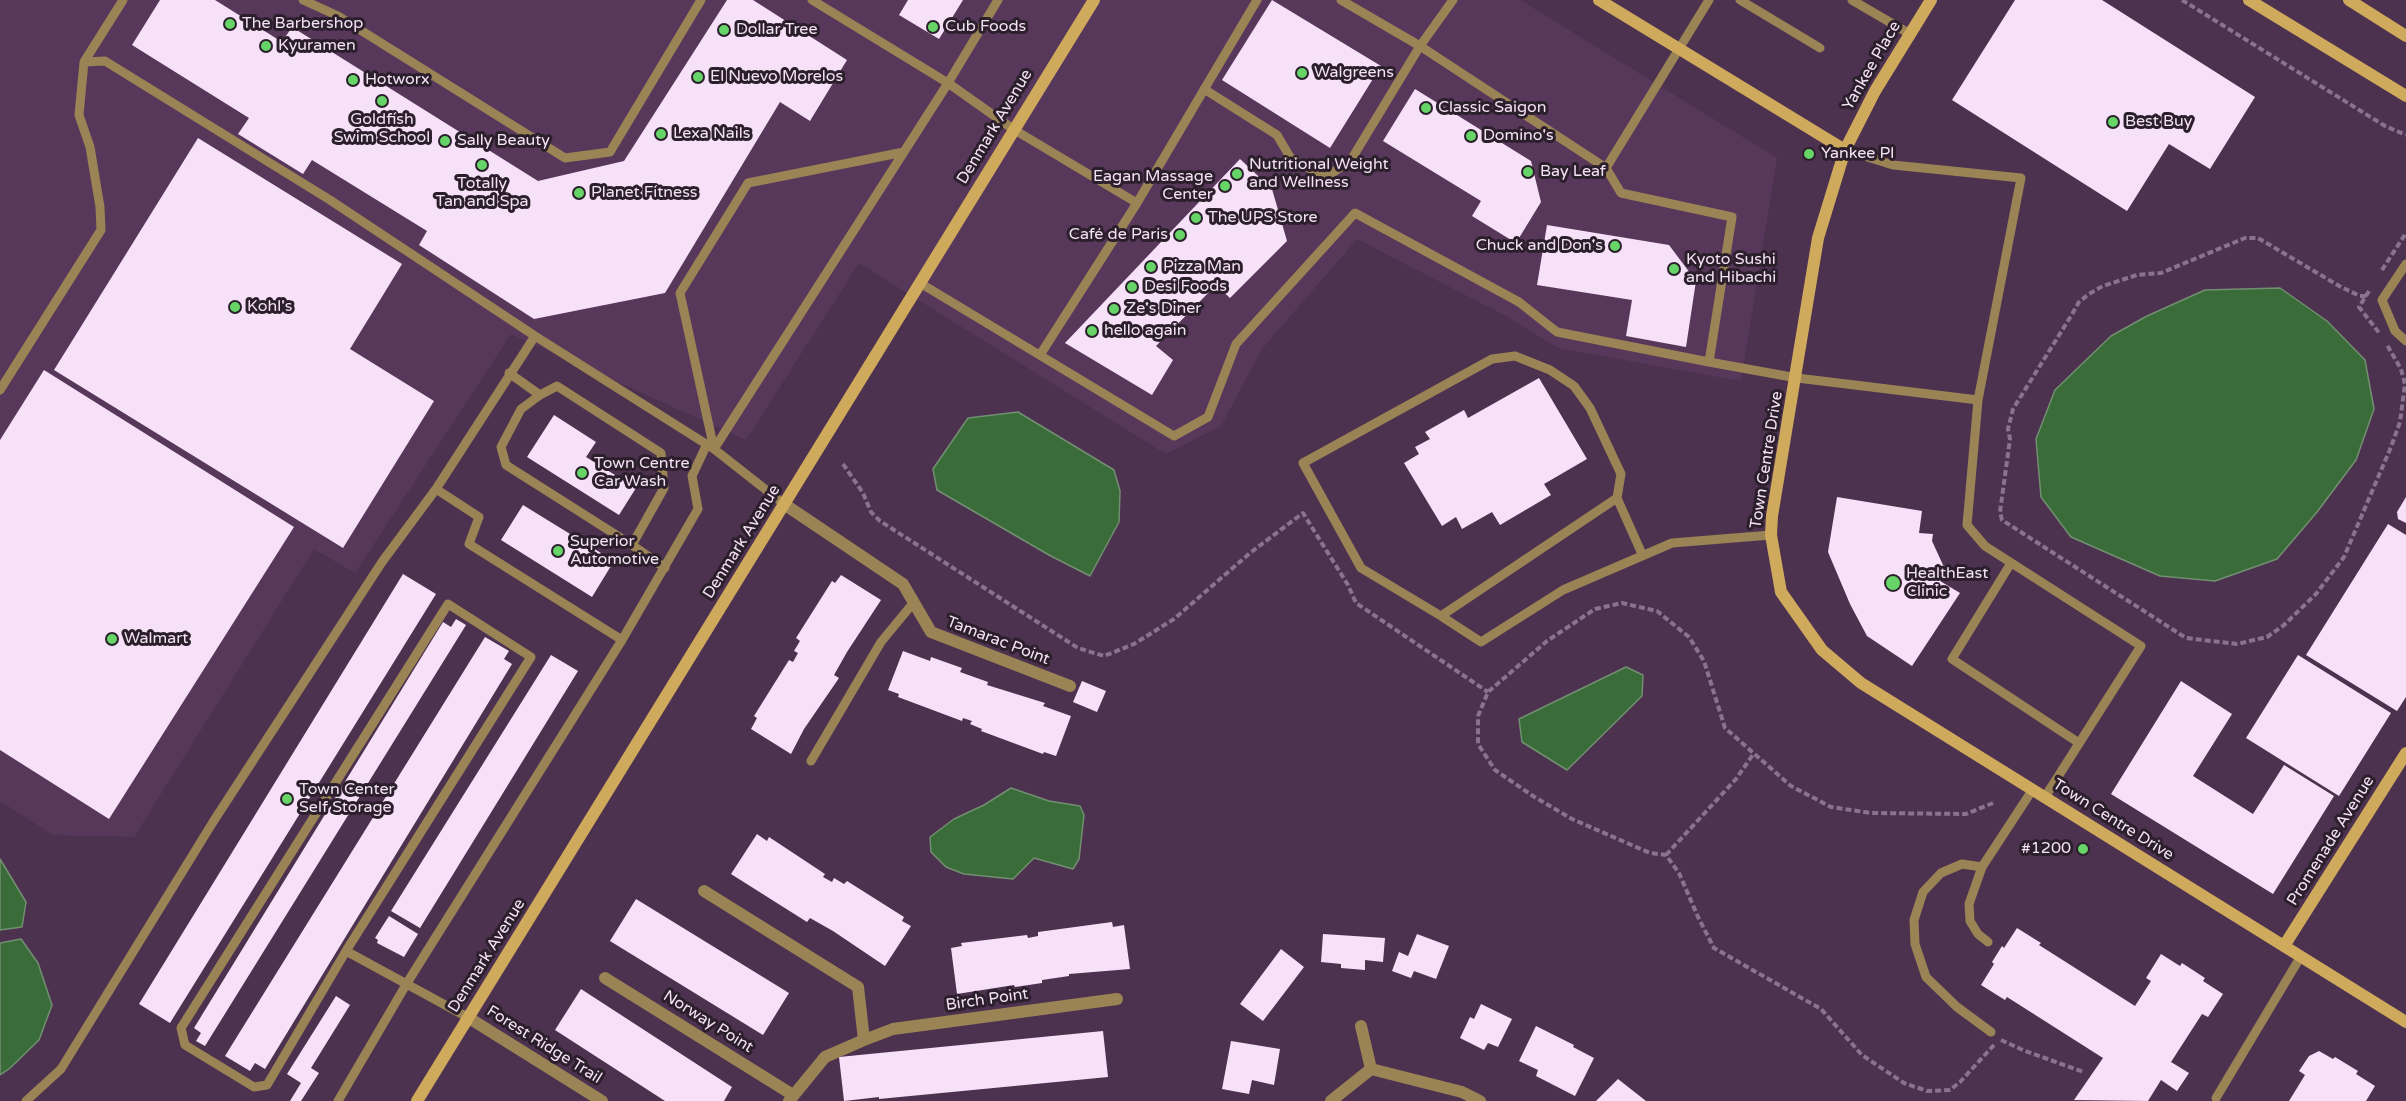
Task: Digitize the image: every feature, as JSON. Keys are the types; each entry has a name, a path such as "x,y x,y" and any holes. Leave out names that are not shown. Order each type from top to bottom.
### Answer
{"street":[{"name":"Denmark Avenue","path":"417,1101 1094,0"},
{"path":"1599,0 1845,150"},
{"name":"Yankee Place","path":"1845,150 1875,91 1931,0"},
{"path":"2249,0 2406,96"},
{"path":"2349,0 2406,36"},
{"name":"Town Centre Drive","path":"1845,150 1818,238 1797,378 1772,516 1771,535 1781,592 1822,650 1861,683 2406,1022"},
{"name":"Tamarac Point","path":"784,504 903,584 931,632 1070,687"},
{"name":"Promenade Avenue","path":"2284,946 2406,753"},
{"path":"704,891 858,987 864,1040"},
{"name":"Norway Point","path":"606,978 791,1098"},
{"name":"Birch Point","path":"791,1098 825,1057 893,1029 1117,999"},
{"name":"Forest Ridge Trail","path":"469,1017 602,1101"},
{"path":"1361,1026 1371,1069"},
{"path":"1331,1101 1371,1069"},
{"path":"1371,1069 1462,1092 1480,1101"}],"lane":[{"path":"0,390 101,230 100,207 90,147 79,115 84,62 123,0"},
{"path":"303,0 338,16 565,158 609,152 701,0"},
{"path":"812,0 948,83 1013,129 1137,203"},
{"path":"338,1101 407,983 665,568 698,509 692,476 904,152 998,0"},
{"path":"1040,355 1137,203 1257,0"},
{"path":"1341,0 1420,46 1606,168 1621,193 1732,217 1708,362"},
{"path":"1204,89 1276,135 1290,157 1325,178 1351,160 1420,46 1453,0"},
{"path":"1606,168 1708,0"},
{"path":"1740,0 1820,48"},
{"path":"1852,0 1910,34"},
{"path":"84,62 105,62 141,82 223,136 330,200 535,336 710,446 784,504"},
{"path":"1845,150 1893,165 2021,178 1978,400 1967,525 1985,546 2141,646 2044,797"},
{"path":"710,446 680,293 748,183 904,152"},
{"path":"920,283 1174,436 1208,417 1236,344 1355,213 1519,302 1557,332 1797,378 1978,400"},
{"path":"2406,264 2382,300 2396,331 2406,341"},
{"path":"26,1101 61,1069 219,812 382,562 436,489 535,336"},
{"path":"1642,554 1617,498 1621,474 1590,408 1574,386 1550,370 1515,356 1491,359 1303,463 1361,567 1481,642 1563,590 1642,554 1672,543 1771,535"},
{"path":"509,373 540,395"},
{"path":"632,545 664,488 661,453 557,386 540,395 521,409 501,447 506,465 665,568"},
{"path":"436,489 479,517 469,544 622,640"},
{"path":"1442,616 1617,498"},
{"path":"2011,563 1952,659 2079,743"},
{"path":"811,761 881,642 914,602"},
{"path":"448,604 531,657 346,951 267,1084 254,1087 185,1045 181,1028 448,604"},
{"path":"1988,942 1978,934 1970,921 1969,904 1982,867 2033,789"},
{"path":"1982,867 1962,864 1941,873 1923,892 1914,920 1914,928 1915,944 1926,977 1957,1007 1991,1032"},
{"path":"346,951 469,1017"},
{"path":"2216,1098 2301,956"}],"path":[{"path":"2182,0 2385,126 2406,135"},
{"path":"2377,278 2406,233"},
{"path":"2366,296 2360,296 2341,287 2258,238 2245,238 2161,273 2129,278 2103,286 2089,294 2079,302 2013,409 2008,429 2010,439 2000,512 2002,520 2186,638 2237,644 2267,637 2284,625 2316,594 2344,557 2400,422 2405,384 2402,369 2383,338 2359,307 2366,296 2371,287"},
{"path":"843,464 863,493 871,512 880,521 1078,648 1104,656 1134,644 1174,619 1250,553 1303,513 1348,585 1356,603 1488,692"},
{"path":"1993,803 1966,814 1871,813 1831,807 1791,786 1725,728 1704,661 1689,637 1657,611 1622,603 1595,609 1547,641 1488,692 1478,716 1478,744 1495,770 1572,819 1650,853 1666,855 1679,873 1714,948 1821,1009 1862,1055 1904,1083 1927,1091 1950,1090 2000,1039 2025,1051 2084,1072"},
{"path":"1666,855 1729,788 1754,753"}],"shaded area":[{"path":"0,0 1520,0 1777,158 1741,381 1558,348 1508,317 1357,239 1261,350 1221,426 1166,454 859,263 746,440 511,334 355,573 314,549 134,837 53,835 0,801"},
{"path":"2280,288 2327,321 2365,360 2374,409 2356,460 2317,512 2277,559 2215,581 2160,576 2071,537 2041,497 2036,439 2055,390 2111,336 2147,316 2205,290"},
{"path":"1018,412 1114,470 1120,491 1119,522 1090,576 937,490 933,469 968,418"},
{"path":"1626,667 1643,675 1642,696 1567,770 1522,742 1519,719"},
{"path":"1011,788 1049,801 1080,806 1084,815 1079,859 1073,869 1034,858 1013,879 964,874 946,867 931,852 930,837 954,819 984,805"},
{"path":"0,859 26,902 22,927 0,930"},
{"path":"21,939 38,963 52,1005 39,1040 0,1075 0,943"}],"building":[{"path":"160,0 215,0 282,42 292,27 538,181 624,161 727,0 753,0 847,60 810,121 780,102 665,293 534,319 419,245 427,231 312,160 303,174 238,134 249,118 132,45"},
{"name":"Cub Foods","path":"908,0 963,0 939,39 899,15"},
{"name":"Walgreens","path":"1272,0 1381,66 1330,148 1222,80"},
{"name":"Best Buy","path":"2015,0 2102,0 2255,97 2210,169 2169,144 2127,211 1952,100"},
{"path":"1415,89 1531,161 1541,202 1516,243 1472,216 1481,201 1383,141"},
{"name":"Kohl's","path":"198,138 402,264 350,349 434,401 343,548 54,370"},
{"path":"1240,159 1272,189 1287,241 1230,298 1216,285 1156,346 1173,360 1152,395 1065,343"},
{"path":"1547,225 1669,245 1696,281 1686,347 1626,336 1632,300 1537,285"},
{"name":"Walmart","path":"44,370 294,527 109,819 0,750 0,440"},
{"path":"1539,378 1587,459 1544,484 1551,495 1500,525 1492,512 1462,529 1456,517 1442,526 1404,463 1419,454 1415,447 1430,439 1425,432 1464,410 1468,418"},
{"name":"Town Centre Car Wash","path":"554,415 596,442 586,457 636,488 619,515 527,457"},
{"name":"HealthEast Clinic","path":"1837,497 1922,511 1919,533 1933,534 1932,541 1943,565 1949,568 1940,581 1960,593 1912,666 1867,636 1850,604 1828,552"},
{"path":"2406,497 2406,523 2398,519 2397,512"},
{"name":"Superior Automotive","path":"523,505 614,561 592,597 501,540"},
{"path":"2388,524 2406,535 2406,697 2397,711 2306,655"},
{"name":"Town Center Self Storage","path":"403,574 436,594 170,1023 139,1004"},
{"path":"841,575 881,600 847,652 834,675 839,678 804,729 791,754 751,729 757,718 754,716 789,660 793,662 798,653 794,651 800,641 796,638 832,581 835,583"},
{"name":"Town Center Self Storage","path":"456,619 466,625 205,1046 196,1041 201,1033 194,1028 443,622 451,627"},
{"name":"Town Center Self Storage","path":"485,637 509,651 504,659 512,664 265,1069 255,1063 250,1071 225,1056"},
{"path":"903,651 930,661 931,657 962,668 960,672 988,682 987,685 1045,703 1043,706 1071,716 1056,756 1044,752 1043,754 981,731 982,729 970,724 972,721 963,718 962,721 898,697 899,694 888,690"},
{"name":"Town Center Self Storage","path":"551,655 578,671 420,928 391,911"},
{"path":"2298,655 2391,713 2339,796 2246,738"},
{"path":"1082,681 1106,691 1097,712 1073,702"},
{"path":"2181,681 2232,714 2193,776 2253,814 2284,765 2334,796 2273,894 2111,794"},
{"path":"757,834 767,841 769,837 825,874 823,877 832,882 834,878 844,884 847,881 904,917 902,921 911,926 885,966 833,931 810,918 807,922 731,874"},
{"path":"636,899 789,993 763,1035 610,941"},
{"path":"389,916 418,934 404,957 377,943 378,940 375,938"},
{"path":"1112,922 1113,927 1124,925 1130,969 1069,974 1069,976 1042,980 1042,983 957,994 951,948 962,946 961,943 1027,935 1028,938 1038,936 1038,932"},
{"path":"2017,928 2041,943 2039,945 2135,1006 2151,981 2146,978 2161,954 2180,966 2182,963 2205,978 2203,981 2223,994 2208,1017 2202,1014 2171,1062 2189,1073 2177,1091 2161,1080 2148,1101 2074,1100 2103,1058 2007,997 2005,1000 1981,985 2002,946 2004,948"},
{"path":"1323,934 1385,938 1383,962 1365,960 1365,970 1341,968 1341,964 1321,962"},
{"path":"1417,934 1449,946 1436,979 1414,971 1411,978 1392,971 1399,952 1408,956"},
{"path":"1281,949 1304,967 1263,1021 1240,1004"},
{"path":"581,989 732,1087 724,1101 665,1101 555,1030"},
{"path":"336,996 350,1005 311,1068 319,1073 301,1101 290,1101 301,1083 287,1074"},
{"path":"1481,1004 1512,1019 1498,1047 1488,1043 1484,1050 1460,1038 1470,1017 1474,1019"},
{"path":"1536,1026 1594,1058 1575,1096 1536,1076 1538,1070 1519,1061"},
{"path":"1103,1031 1108,1077 844,1101 839,1057"},
{"path":"1231,1041 1280,1049 1274,1085 1252,1080 1249,1094 1222,1089"},
{"path":"2319,1051 2333,1059 2335,1057 2358,1071 2356,1074 2375,1086 2366,1101 2289,1101 2305,1075 2299,1071 2309,1056"},
{"path":"1618,1079 1646,1101 1596,1101"}],"place":[{"name":"The Barbershop","path":"230,24"},
{"name":"Cub Foods","path":"933,27"},
{"name":"Dollar Tree","path":"724,30"},
{"name":"Kyuramen","path":"266,46"},
{"name":"Walgreens","path":"1302,73"},
{"name":"El Nuevo Morelos","path":"698,77"},
{"name":"Hotworx","path":"353,80"},
{"name":"Goldfish Swim School","path":"382,101"},
{"name":"Classic Saigon","path":"1426,108"},
{"name":"Best Buy","path":"2113,122"},
{"name":"Lexa Nails","path":"661,134"},
{"name":"Domino's","path":"1471,136"},
{"name":"Sally Beauty","path":"445,141"},
{"name":"Yankee Pl","path":"1809,154"},
{"name":"Totally Tan and Spa","path":"482,165"},
{"name":"Bay Leaf","path":"1528,172"},
{"name":"Nutritional Weight and Wellness","path":"1237,174"},
{"name":"Eagan Massage Center","path":"1225,186"},
{"name":"Planet Fitness","path":"579,193"},
{"name":"The UPS Store","path":"1196,218"},
{"name":"Café de Paris","path":"1180,235"},
{"name":"Chuck and Don's","path":"1615,246"},
{"name":"Pizza Man","path":"1151,267"},
{"name":"Kyoto Sushi and Hibachi","path":"1674,269"},
{"name":"Desi Foods","path":"1132,287"},
{"name":"Kohl's","path":"235,307"},
{"name":"Ze's Diner","path":"1114,309"},
{"name":"hello again","path":"1092,331"},
{"name":"Town Centre Car Wash","path":"582,473"},
{"name":"Superior Automotive","path":"558,551"},
{"name":"HealthEast Clinic","path":"1893,583"},
{"name":"Walmart","path":"112,639"},
{"name":"Town Center Self Storage","path":"287,799"},
{"name":"#1200","path":"2083,849"}]}
